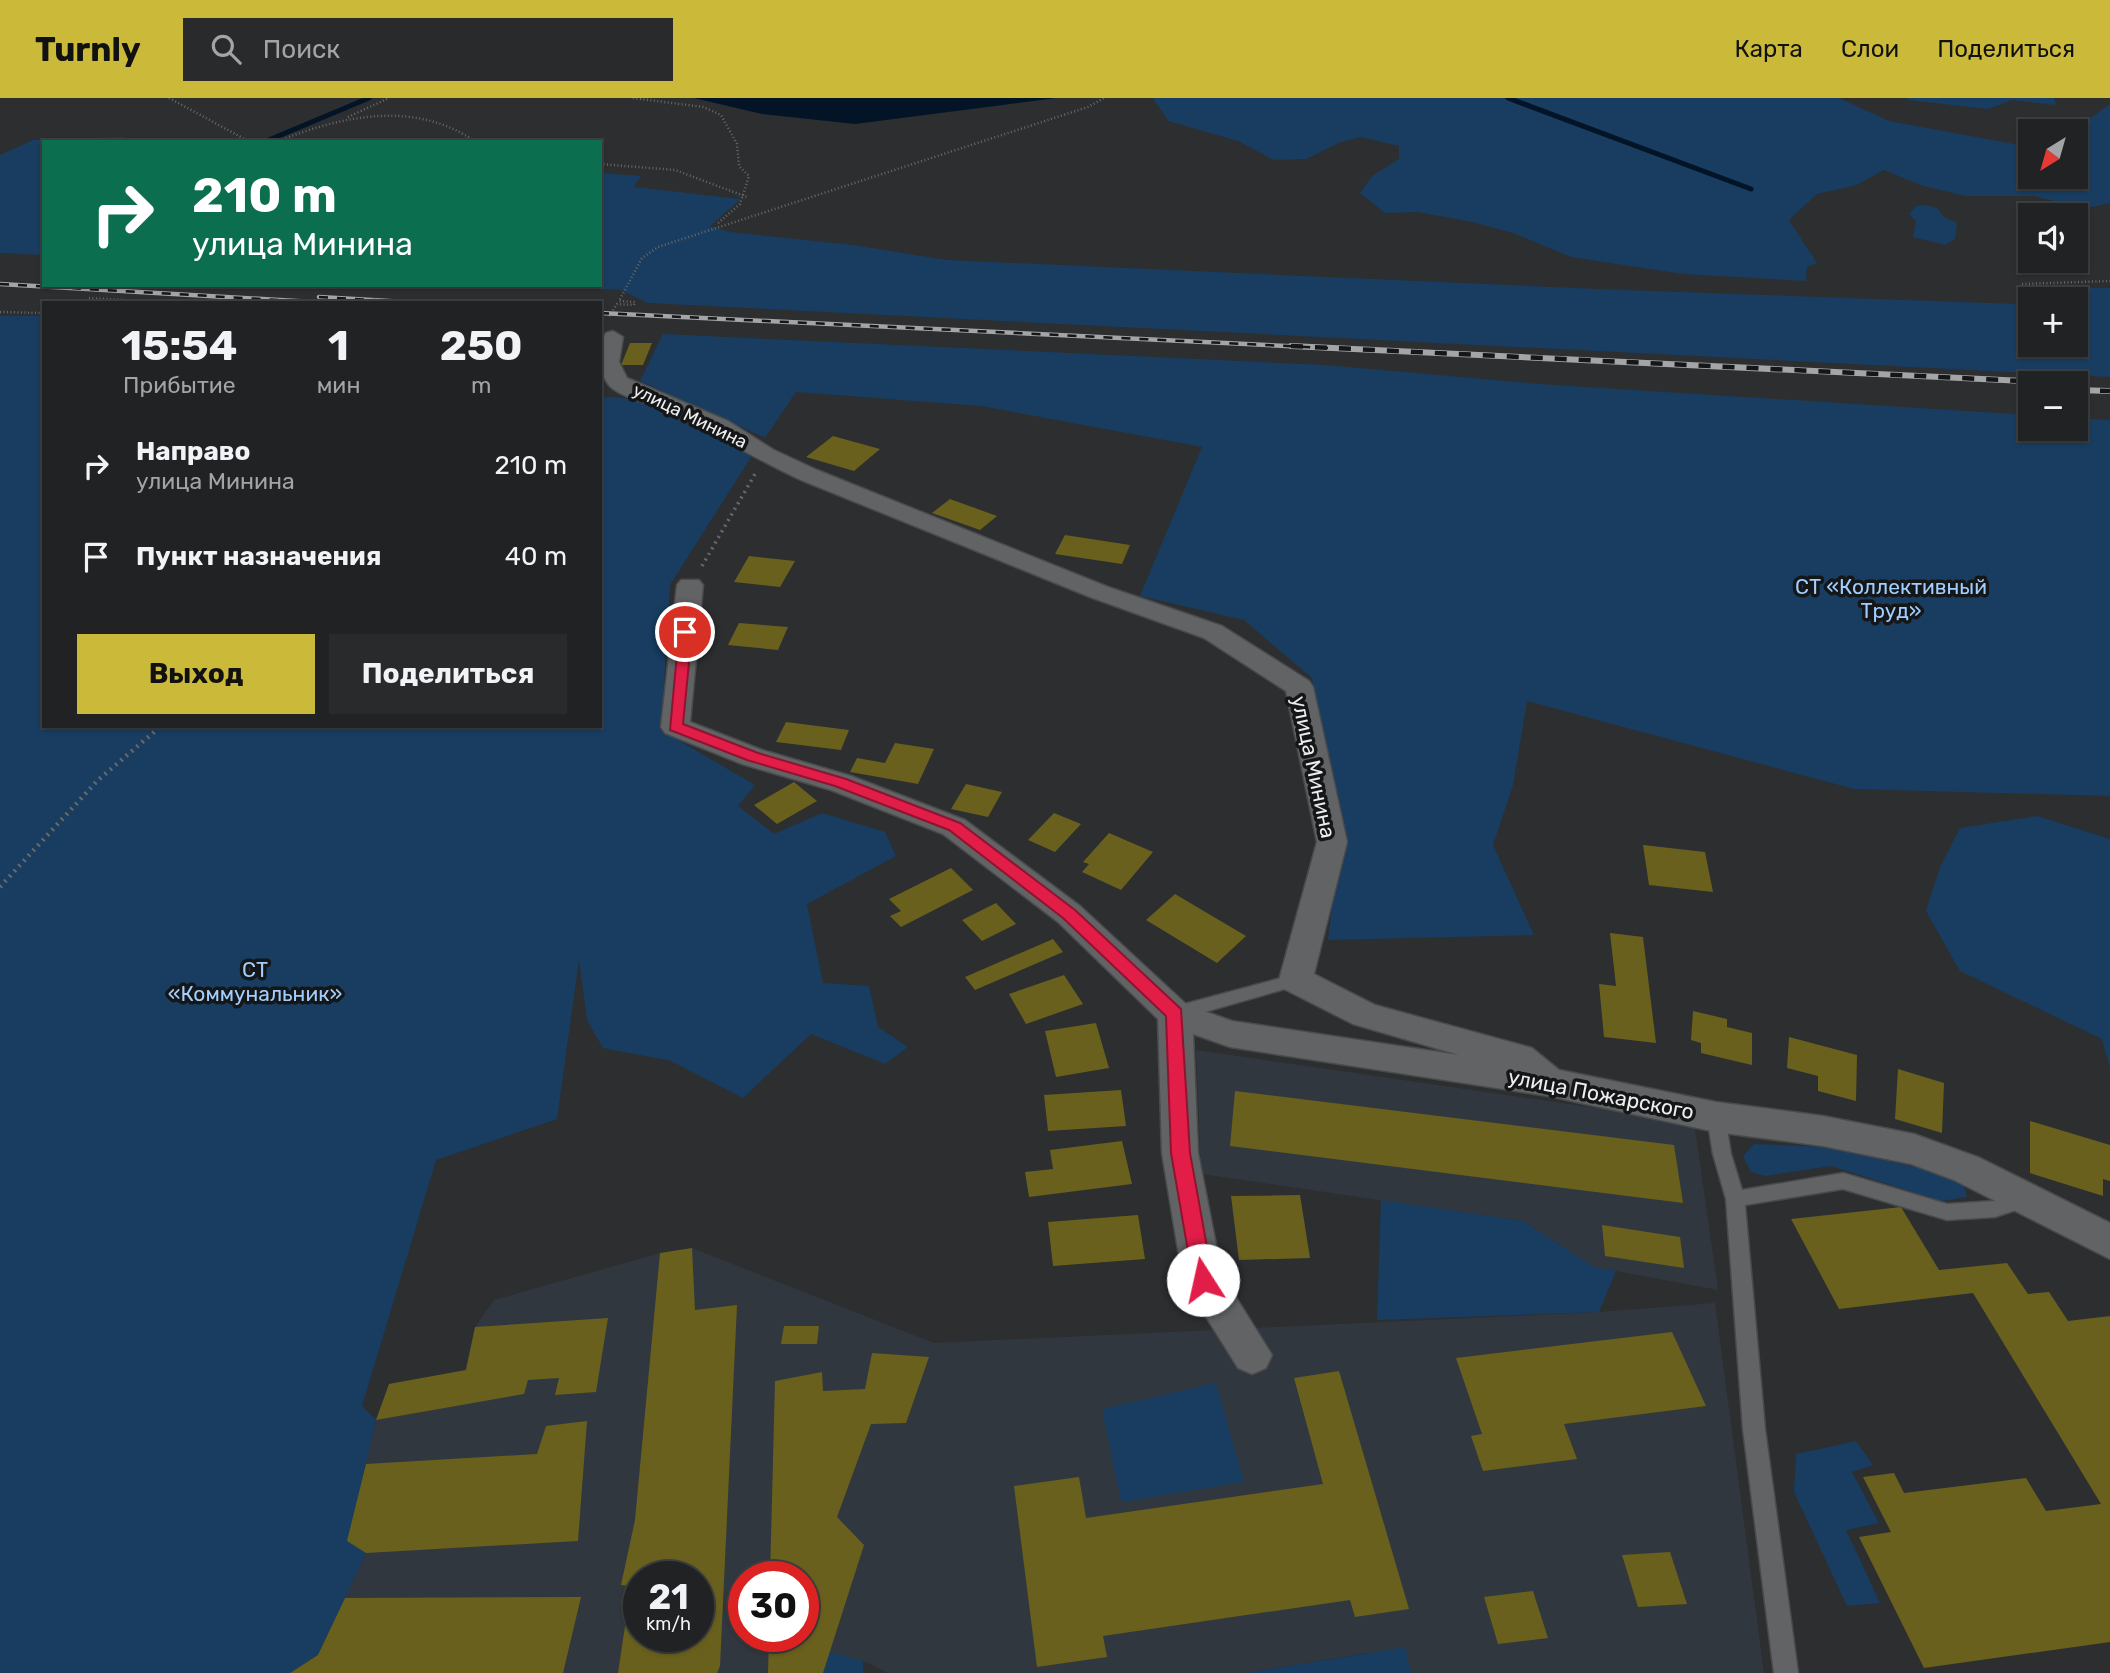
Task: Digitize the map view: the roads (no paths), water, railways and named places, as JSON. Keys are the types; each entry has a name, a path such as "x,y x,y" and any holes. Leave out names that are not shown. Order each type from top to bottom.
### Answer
{"street":[{"name":"улица Минина","path":"612,325 608,362 618,382 720,426 766,455 809,475 1099,592 1213,632 1299,687 1332,842 1296,980"},
{"path":"690,585 675,727 752,757 841,783 954,827 1069,914 1175,1014 1180,1153 1203,1280 1252,1355"},
{"path":"1296,980 1365,1015 1520,1058 1549,1082"},
{"name":"улица Пожарского","path":"1175,1014 1230,1034 1549,1082 1716,1117 1823,1130 1914,1149 1967,1169 2110,1242"}],"lane":[{"path":"1175,1014 1296,980"},
{"path":"1716,1117 1722,1154 1735,1199 1754,1429 1786,1673"},
{"path":"1735,1199 1843,1181 1947,1212 1994,1209 2012,1203 2020,1196"}],"waterway":[{"path":"269,140 369,98"},
{"path":"1508,98 1751,189"}],"railway":[{"path":"0,284 42,286"},
{"path":"52,287 296,301"},
{"path":"319,297 389,301"},
{"path":"602,313 1328,348"},
{"path":"1291,346 2018,381"},
{"path":"2088,390 2110,391"}],"park label":[{"name":"СТ «Коллективный Труд»","path":"1891,598"},
{"name":"СТ «Коммунальник»","path":"255,981"}]}
